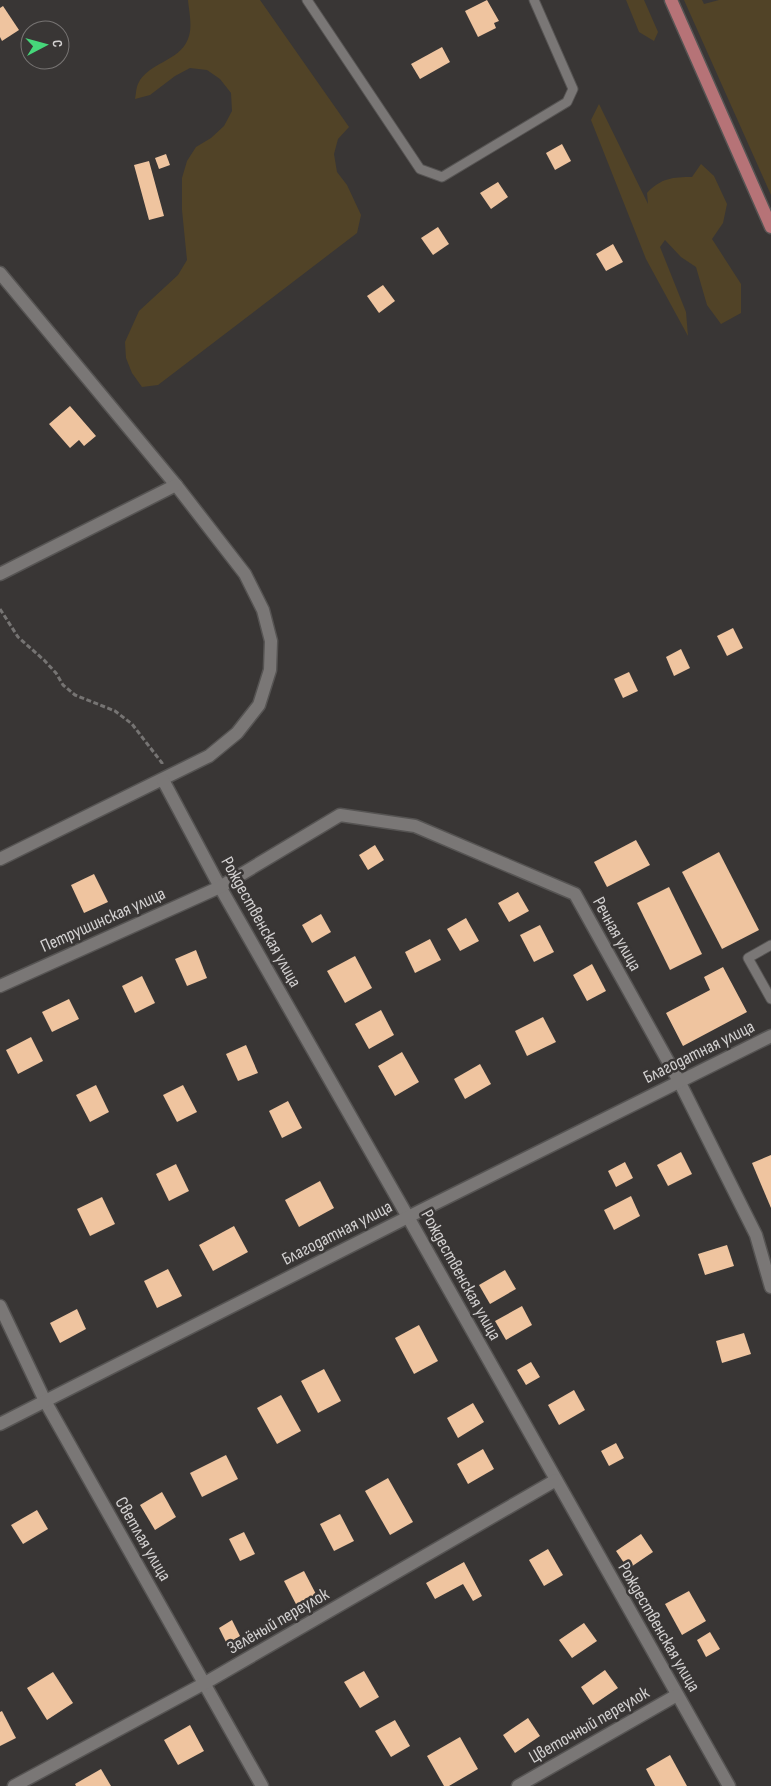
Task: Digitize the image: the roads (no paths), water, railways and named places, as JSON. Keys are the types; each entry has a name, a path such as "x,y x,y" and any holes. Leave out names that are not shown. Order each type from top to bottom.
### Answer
{"main road":[{"path":"671,0 771,228"}],"street":[{"path":"0,273 176,485 245,574 263,610 271,641 270,670 259,705 237,733 209,756 0,859"},
{"path":"0,574 176,485"},
{"name":"Рождественская улица","path":"163,780 220,887 729,1786"},
{"name":"Речная улица","path":"220,887 340,815 415,826 575,894 679,1082 756,1235 771,1287"},
{"name":"Петрушинская улица","path":"0,986 220,887"},
{"name":"Благодатная улица","path":"0,1424 771,1036"},
{"name":"Светлая улица","path":"0,1306 44,1401 262,1786"},
{"name":"Зелёный переулок","path":"14,1786 205,1684 556,1480"},
{"name":"Цветочный переулок","path":"518,1786 678,1695"}],"lane":[{"path":"307,0 420,170 442,177 567,102 573,90 534,0"},
{"path":"771,945 748,958 771,999"}]}
